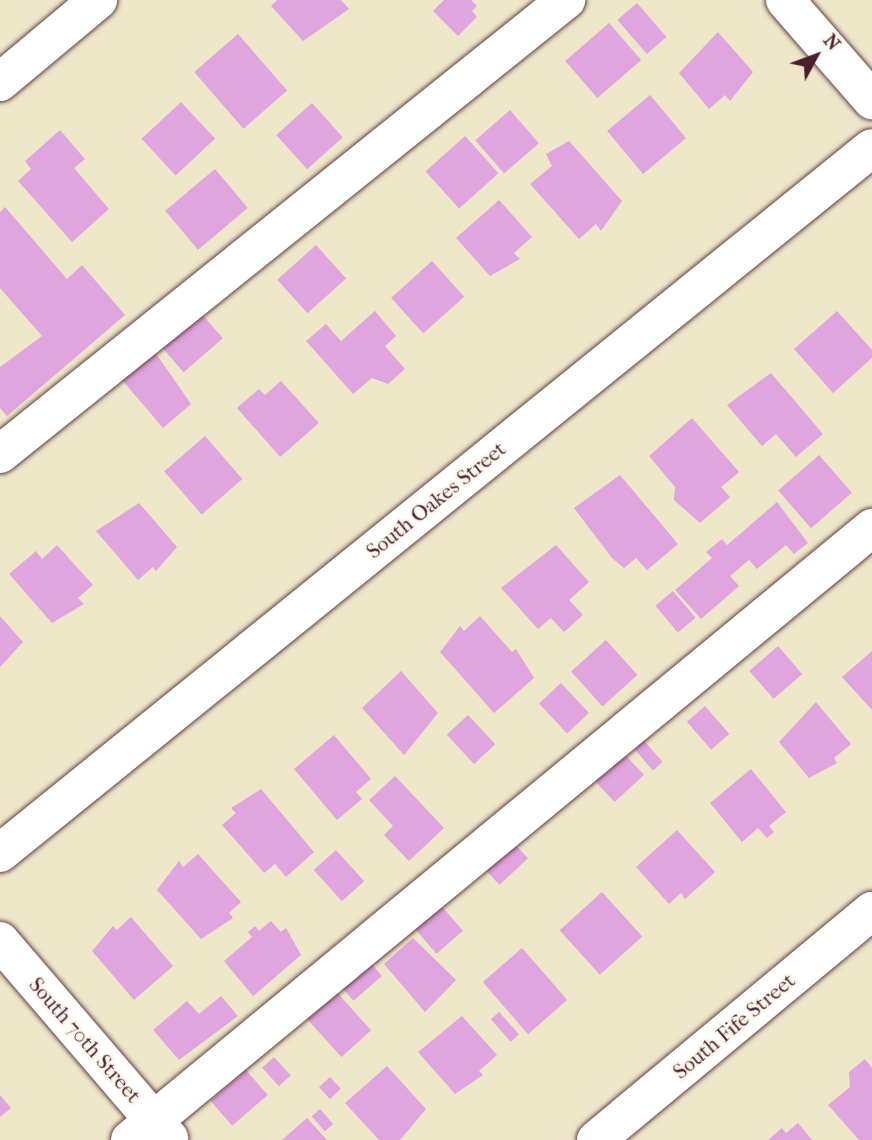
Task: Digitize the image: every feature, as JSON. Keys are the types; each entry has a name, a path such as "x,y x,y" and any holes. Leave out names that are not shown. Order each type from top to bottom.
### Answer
{"street":[{"path":"0,82 97,0"},
{"path":"0,454 566,0"},
{"path":"785,0 872,100"},
{"name":"South Oakes Street","path":"0,853 872,148"},
{"path":"151,1133 872,528"},
{"name":"South Fife Street","path":"596,1140 872,911"},
{"name":"South 70th Street","path":"0,941 151,1133"}],"building":[{"path":"277,0 341,0 349,9 303,41 271,6"},
{"path":"444,0 471,0 477,6 472,11 477,17 458,36 433,11"},
{"path":"637,3 667,37 647,54 617,20"},
{"path":"609,23 641,60 597,98 565,61"},
{"path":"718,32 753,72 730,101 725,95 709,109 679,73"},
{"path":"238,34 287,91 243,129 194,72"},
{"path":"650,95 686,138 643,174 607,131"},
{"path":"181,102 215,139 176,175 142,139"},
{"path":"312,103 343,137 307,169 276,135"},
{"path":"510,110 539,143 504,173 475,140"},
{"path":"60,130 85,159 74,168 109,209 72,242 18,181 31,169 25,161"},
{"path":"465,136 498,173 459,209 426,171"},
{"path":"569,141 622,201 601,231 596,224 579,239 530,184 552,166 546,154"},
{"path":"215,169 248,208 198,250 165,211"},
{"path":"499,200 532,237 514,253 520,259 490,276 456,238"},
{"path":"5,207 67,279 82,265 125,315 7,416 0,408 0,367 42,336 0,288 0,212"},
{"path":"316,245 346,278 307,313 277,280"},
{"path":"432,261 464,297 423,333 391,298"},
{"path":"194,305 223,338 184,372 155,339"},
{"path":"375,311 396,336 385,346 405,369 388,384 372,378 353,394 306,341 326,324 341,341"},
{"path":"837,311 872,350 872,358 833,393 794,349"},
{"path":"150,345 191,404 163,428 117,374"},
{"path":"771,373 823,434 796,457 776,434 762,446 727,405"},
{"path":"281,381 319,423 280,457 237,408 259,389 265,395"},
{"path":"692,418 739,472 721,487 730,497 700,523 674,500 675,487 649,456"},
{"path":"205,436 242,479 202,514 164,471"},
{"path":"819,455 852,493 811,528 778,490"},
{"path":"620,475 678,544 647,570 636,558 624,568 612,558 574,508"},
{"path":"777,502 808,543 794,554 786,545 757,569 749,560 730,576 739,586 701,619 675,590 712,558 706,552 722,539 727,545"},
{"path":"139,503 177,547 156,571 153,567 138,580 96,531"},
{"path":"57,545 93,585 78,598 84,604 52,623 9,574 36,551 42,559"},
{"path":"556,545 589,582 569,600 583,615 564,632 551,618 538,629 501,588"},
{"path":"673,591 695,618 678,633 655,606"},
{"path":"0,616 23,642 0,667"},
{"path":"480,616 512,652 516,649 534,678 494,713 440,652 460,626 464,631"},
{"path":"606,640 637,675 603,706 571,671"},
{"path":"778,646 802,674 774,699 749,671"},
{"path":"872,651 872,710 842,677"},
{"path":"401,671 438,713 404,755 362,708"},
{"path":"561,683 589,713 567,733 539,703"},
{"path":"816,702 851,744 834,758 837,763 809,778 779,742"},
{"path":"705,706 729,734 711,750 687,722"},
{"path":"468,715 495,744 474,764 447,735"},
{"path":"334,735 371,779 356,792 362,799 337,820 294,769"},
{"path":"641,737 663,762 653,770 631,746"},
{"path":"618,747 644,775 615,802 589,774"},
{"path":"751,769 786,812 769,826 774,832 767,838 758,828 742,842 710,803"},
{"path":"395,776 444,828 409,861 384,835 393,826 369,800"},
{"path":"261,789 314,852 286,877 275,864 264,873 222,825 236,813 231,808"},
{"path":"677,830 715,872 685,899 681,893 669,904 636,867"},
{"path":"511,840 528,858 500,885 482,867"},
{"path":"336,850 364,881 342,901 314,870"},
{"path":"198,854 241,902 229,913 233,918 201,939 157,890 179,861 183,867"},
{"path":"602,892 642,937 600,975 560,930"},
{"path":"438,902 463,931 437,954 412,925"},
{"path":"131,917 173,966 134,1000 92,951 113,926 117,930"},
{"path":"271,921 281,932 286,928 301,955 253,996 224,961 252,937 248,932 255,926 259,931"},
{"path":"413,938 456,980 425,1012 384,964"},
{"path":"522,948 567,1000 528,1034 483,982"},
{"path":"363,954 382,976 353,1001 334,979"},
{"path":"333,988 371,1030 341,1057 303,1015"},
{"path":"221,996 238,1016 179,1060 153,1030 187,1001 199,1014"},
{"path":"499,1012 519,1034 511,1042 491,1019"},
{"path":"462,1016 497,1055 479,1071 483,1075 455,1094 418,1052"},
{"path":"274,1057 291,1076 279,1086 262,1068"},
{"path":"865,1059 872,1068 872,1140 859,1140 828,1105 850,1087 849,1072"},
{"path":"387,1066 426,1109 400,1140 379,1140 345,1103"},
{"path":"246,1070 268,1095 232,1126 211,1101"},
{"path":"330,1077 341,1089 330,1099 319,1087"},
{"path":"0,1095 11,1108 0,1117"},
{"path":"320,1109 333,1124 325,1131 312,1116"},
{"path":"307,1118 327,1140 282,1140"},
{"path":"798,1123 812,1140 768,1140 782,1128 786,1133"}]}
